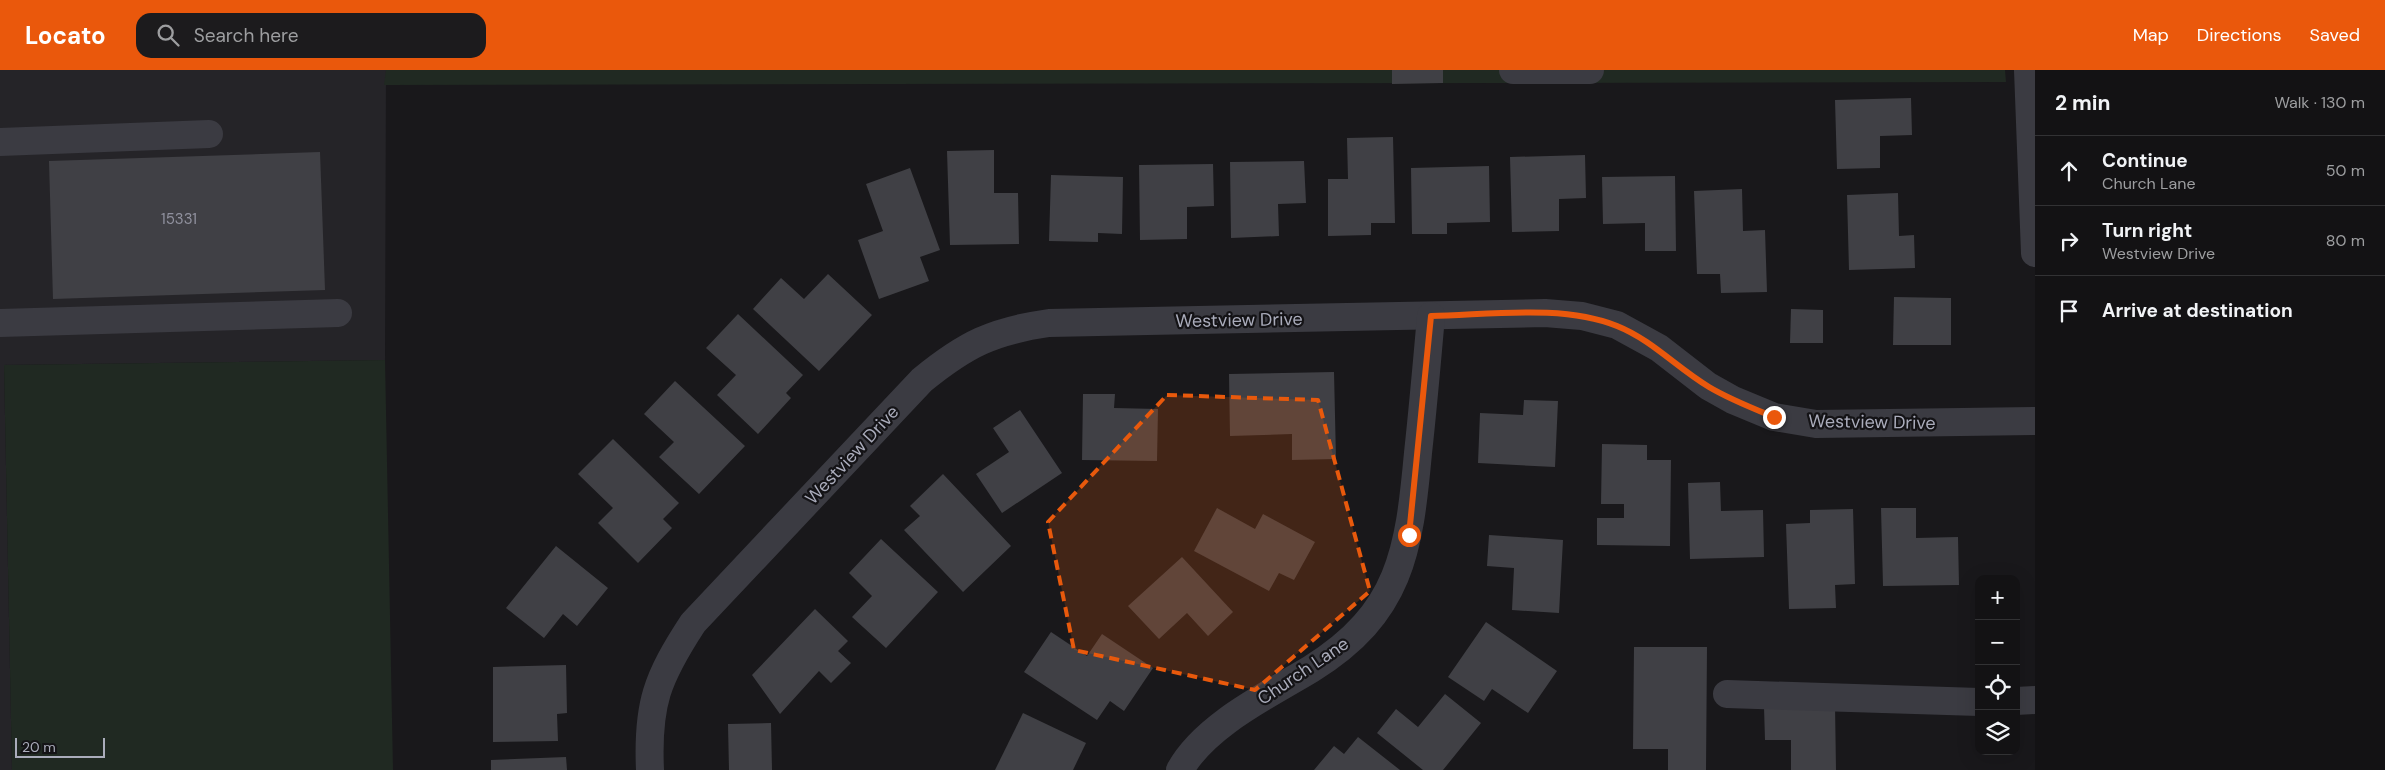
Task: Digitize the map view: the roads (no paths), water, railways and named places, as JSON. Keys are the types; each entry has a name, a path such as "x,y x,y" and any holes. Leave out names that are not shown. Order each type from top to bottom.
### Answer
{"street":[{"path":"1515,71 1590,70"},
{"path":"2028,70 2035,253"},
{"path":"0,142 209,134"},
{"path":"0,323 338,312"},
{"name":"Westview Drive","path":"650,770 650,719 658,682 693,623 922,380 949,358 971,344 993,334 1049,323 1545,313 1582,316 1617,326 1658,348 1708,386 1733,400 1774,417 1816,424 2035,421"},
{"name":"Church Lane","path":"1180,770 1186,760 1212,733 1249,707 1338,652 1363,629 1384,601 1398,573 1409,535 1431,316"},
{"path":"1727,694 1975,702"},
{"path":"2020,701 2035,700"}]}
